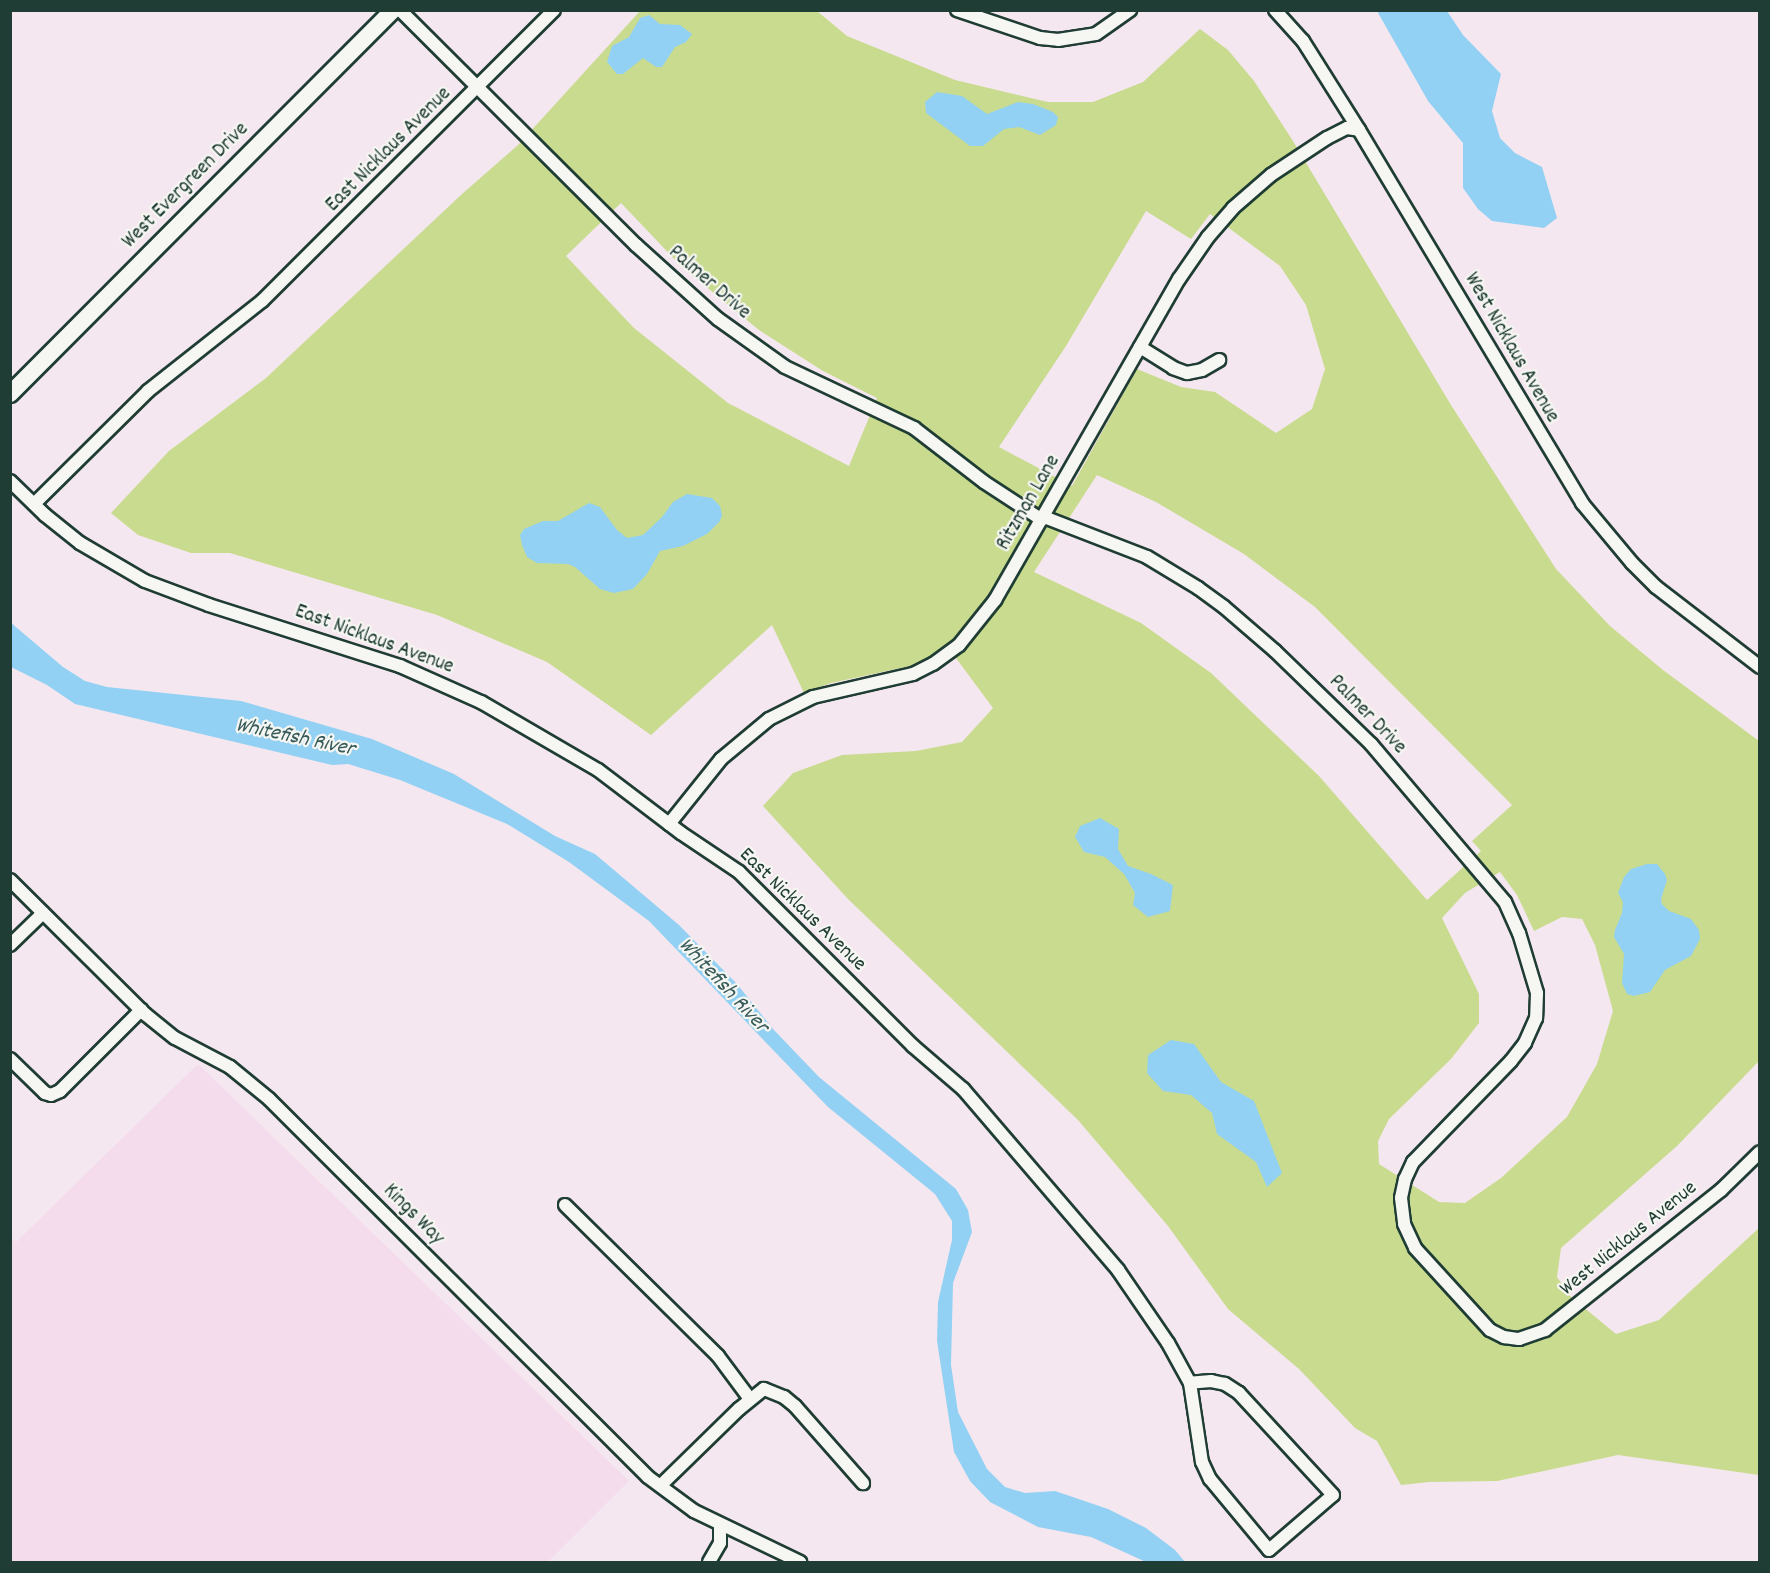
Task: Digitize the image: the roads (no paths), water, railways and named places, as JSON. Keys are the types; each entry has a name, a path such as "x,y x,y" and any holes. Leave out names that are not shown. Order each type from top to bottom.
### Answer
{"street":[{"name":"West Evergreen Drive","path":"10,394 393,10"},
{"name":"Palmer Drive","path":"400,10 636,245 718,319 792,371 914,428 984,482 1043,519 1147,557 1198,588 1275,651 1371,744 1505,902 1519,933 1538,993 1536,1018 1525,1043 1511,1061 1419,1154 1409,1170 1401,1198 1404,1224 1415,1248 1484,1325 1497,1334 1512,1339"},
{"path":"478,88 554,10"},
{"path":"957,10 1040,38 1058,40 1096,34 1114,24 1130,10"},
{"name":"West Nicklaus Avenue","path":"1275,10 1303,41 1359,130 1581,503 1632,563 1656,587 1760,667"},
{"name":"East Nicklaus Avenue","path":"34,504 148,391 262,301 478,88"},
{"name":"Ritzman Lane","path":"669,824 721,759 769,719 813,697 913,674 933,664 959,645 995,600 1193,257 1239,202 1271,175 1327,138 1347,128 1359,130"},
{"path":"1140,347 1165,364 1187,373 1202,370 1219,360"},
{"name":"East Nicklaus Avenue","path":"10,481 80,543 118,567 170,592 351,648 456,689 557,744 598,770 752,884 913,1046 963,1089 1118,1270 1168,1343 1190,1383 1202,1462 1209,1479 1269,1550 1333,1495 1239,1393 1225,1384 1211,1381 1190,1383"},
{"name":"Kings Way","path":"10,880 141,1010 175,1038 230,1066 269,1099 648,1477 661,1485 682,1504 800,1563"},
{"path":"10,945 43,913"},
{"path":"10,1059 45,1093 51,1095 60,1091 141,1010"},
{"name":"West Nicklaus Avenue","path":"1512,1339 1526,1339 1545,1330 1721,1190 1760,1152"},
{"path":"565,1205 702,1339 750,1399"},
{"path":"661,1485 750,1399 764,1389 784,1397 863,1484"},
{"path":"710,1563 720,1543 720,1525"}],"water":[{"path":"1377,11 1447,11 1463,35 1501,74 1492,111 1500,138 1515,153 1542,167 1557,218 1544,228 1492,221 1478,209 1463,188 1463,143 1428,101"},
{"path":"649,15 660,24 680,25 692,34 686,42 675,47 662,67 656,67 643,58 623,74 617,74 607,62 612,46 629,37 640,18"},
{"path":"937,92 962,96 987,114 1018,102 1033,104 1053,112 1058,117 1056,125 1040,135 1019,127 1004,129 983,146 970,146 926,113 925,102"},
{"path":"687,494 712,498 720,506 722,515 720,521 707,534 683,546 660,551 647,574 633,589 614,593 600,589 575,567 568,564 537,563 527,557 522,545 520,535 524,529 543,521 558,521 589,503 600,507 617,530 627,538 643,535 662,517 673,502"},
{"name":"Whitefish River","path":"10,622 63,667 85,681 107,687 241,701 372,739 454,774 555,836 595,854 679,925 737,984 773,1029 819,1077 956,1189 968,1210 972,1232 953,1283 951,1365 958,1412 987,1469 1005,1487 1025,1493 1055,1491 1108,1509 1146,1528 1175,1550 1185,1562 1146,1562 1091,1537 1038,1527 990,1502 970,1481 954,1452 937,1341 938,1302 952,1240 952,1221 935,1194 828,1107 649,921 569,862 507,824 400,780 348,764 332,765 75,704 47,685 11,667"},
{"path":"1100,818 1119,829 1118,849 1128,866 1173,885 1170,911 1148,917 1133,905 1135,893 1124,874 1105,857 1084,852 1075,837 1080,826"},
{"path":"1647,864 1657,864 1665,874 1667,880 1661,899 1662,904 1669,911 1691,919 1699,930 1700,939 1691,956 1665,970 1650,992 1634,996 1627,994 1622,983 1624,954 1614,937 1623,902 1618,893 1624,877 1631,869"},
{"path":"1171,1040 1194,1044 1221,1082 1254,1101 1282,1173 1267,1187 1256,1162 1217,1134 1212,1113 1191,1095 1163,1091 1147,1073 1148,1055"}]}
